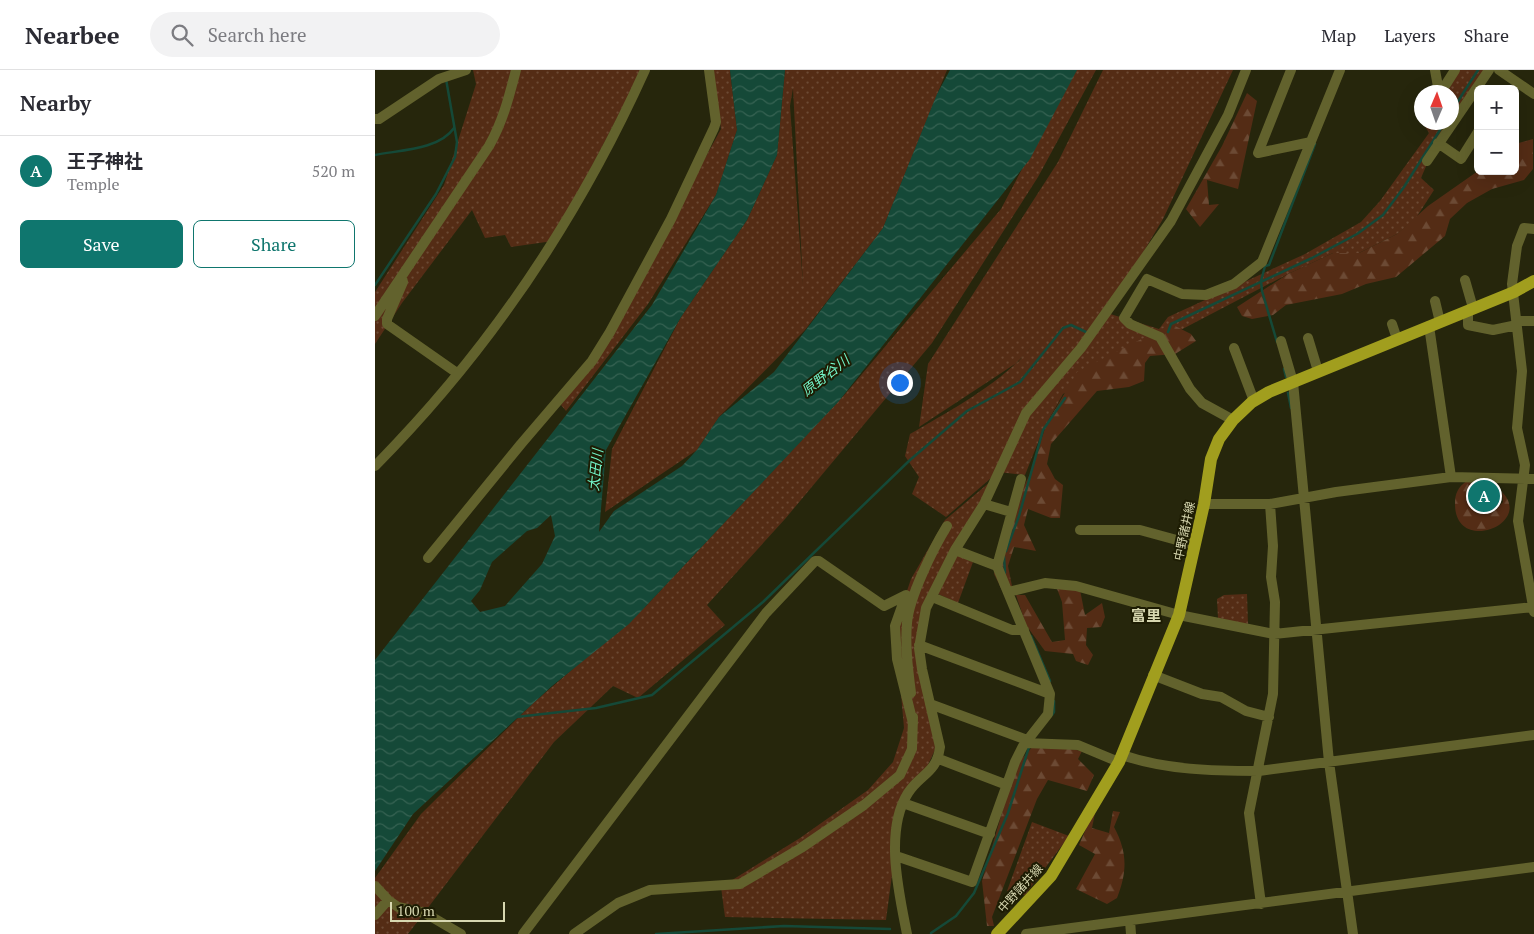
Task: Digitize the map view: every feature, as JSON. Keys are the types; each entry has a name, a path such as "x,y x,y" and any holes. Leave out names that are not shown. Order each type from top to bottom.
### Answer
{"main road":[{"name":"中野諸井線","path":"997,934 1051,876 1121,758 1179,615 1204,504 1211,459 1219,439 1233,420 1255,401 1293,382 1514,292 1534,281"}],"street":[{"path":"375,119 379,120 449,72 467,70"},
{"path":"375,316 499,127 515,70"},
{"path":"375,466 438,399 516,297 553,241 594,173 645,70"},
{"path":"428,558 592,361 609,334 671,219 714,128 716,122 709,70"},
{"path":"907,934 897,884 895,856 897,835 903,803 908,793 939,759 940,747 921,669 919,645 921,627 931,597 955,550 984,504 1027,413 1081,348 1171,221 1228,116 1246,70"},
{"path":"1291,70 1258,153 1311,142"},
{"path":"1233,420 1202,402 1190,389 1160,337 1129,324 1124,318 1147,279 1182,294 1206,295 1234,284 1262,262 1340,70"},
{"path":"1435,70 1438,85"},
{"path":"1445,85 1455,70"},
{"path":"1427,161 1489,70"},
{"path":"1499,70 1534,94"},
{"path":"1506,85 1510,79"},
{"path":"1438,143 1461,159 1474,138"},
{"path":"1010,592 1045,583 1071,585 1179,615 1274,634 1534,609 1518,521 1525,465 1517,428 1522,371 1512,284 1517,246 1524,228 1534,229"},
{"path":"401,275 403,282 387,319 387,324 457,374"},
{"path":"1465,280 1470,309 1468,325 1493,330 1517,323 1534,321"},
{"path":"1435,301 1435,324 1451,477"},
{"path":"1392,324 1397,339"},
{"path":"1308,338 1318,371"},
{"path":"1281,341 1293,382 1329,762 1353,934"},
{"path":"1234,348 1255,401"},
{"path":"1204,504 1270,504 1303,497 1451,477 1485,477 1523,481 1534,479"},
{"path":"895,856 972,882 1015,762 1026,742 1048,714 1049,694 1010,592 997,566 1021,479"},
{"path":"984,504 1011,512"},
{"path":"1261,904 1249,813 1273,694 1275,602 1271,577 1273,546 1270,504"},
{"path":"573,934 619,903 651,890 740,884 769,868 892,784 901,775 911,754 913,723 906,651 907,621 918,587 947,526"},
{"path":"1080,530 1140,530 1195,545"},
{"path":"955,550 997,566"},
{"path":"523,934 766,613 815,561 819,561 884,606 906,596 895,626 897,659 913,723"},
{"path":"931,597 1012,630 1023,630"},
{"path":"919,645 1049,694"},
{"path":"1153,676 1202,694 1221,697 1235,702 1246,711 1269,717"},
{"path":"930,704 1026,742 1078,745 1147,764 1219,771 1259,771 1534,735"},
{"path":"939,759 1007,785"},
{"path":"903,803 990,834"},
{"path":"1026,934 1534,867"},
{"path":"375,886 388,900 398,906 425,912 461,934"},
{"path":"375,915 388,900"},
{"path":"1130,921 1131,934"}],"green space":[{"path":"473,70 642,70 553,241 511,247 505,235 485,238 472,210 402,303 375,344 375,292 444,185 476,84"},
{"path":"713,70 730,70 737,130 716,195 648,304 566,411 561,405 599,351 721,129"},
{"path":"785,70 947,70 883,228 805,330 719,417 697,450 605,512 612,449 681,317 747,220 777,155","holes":["793,88 803,286 790,106"]},
{"path":"1074,70 1096,70 1038,177 932,343 785,519 707,605 725,625 638,698 613,686 554,742 408,934 375,934 375,878 421,814 531,705 646,606 846,393 1001,209"},
{"path":"1103,70 1233,70 1163,219 1107,313 1159,329 1168,317 1305,254 1361,222 1380,201 1429,133 1427,130 1446,130 1430,157 1421,178 1434,190 1416,218 1397,234 1359,253 1333,253 1288,274 1127,358 1063,394 1043,430 1025,475 998,472 946,517 912,494 919,477 905,456 910,434 975,395 1014,364 919,427 928,364 1058,162"},
{"path":"1459,70 1485,70 1459,111 1459,85 1449,85"},
{"path":"1247,93 1257,101 1238,189 1207,180 1209,205 1219,204 1200,227 1186,209 1222,146"},
{"path":"1533,139 1533,169 1524,180 1492,189 1467,203 1450,219 1445,236 1396,277 1366,284 1342,294 1286,305 1273,315 1252,319 1242,316 1237,307 1288,274 1333,253 1359,253 1397,234 1428,206 1474,174 1519,175 1519,143"},
{"path":"1171,324 1191,334 1196,341 1175,354 1150,356 1145,363 1144,381 1129,387 1097,391 1051,444 1047,464 1055,479 1063,485 1060,518 1051,518 1028,509 1024,525 1036,551 1014,547 1008,566 1013,591 1003,592 994,574 1011,512 1031,472 1046,425 1077,372"},
{"path":"997,476 922,624 922,669 939,741 922,778 900,815 886,920 725,917 721,887 800,838 868,790 893,762 904,728 895,626 911,579 945,520"},
{"path":"1467,481 1494,483 1497,495 1484,503 1493,512 1503,502 1502,492 1509,504 1508,515 1501,523 1491,529 1478,531 1467,528 1458,519 1455,504 1456,497 1459,488"},
{"path":"957,555 973,562 958,603 938,594"},
{"path":"1056,586 1080,590 1085,615 1102,603 1105,617 1101,627 1087,628 1086,645 1093,655 1088,665 1076,661 1073,654 1045,651 1026,625 1016,595 1025,595 1052,642 1065,640 1062,602"},
{"path":"1247,594 1248,626 1218,618 1217,599 1224,595"},
{"path":"1036,743 1082,751 1078,759 1094,775 1087,791 1048,780 1037,799 992,917 994,926 987,926 982,881 1016,765"},
{"path":"1113,811 1120,812 1114,827 1122,845 1125,862 1123,880 1117,898 1107,904 1076,889 1095,854 1079,845 1092,815 1095,813 1092,828 1109,833"},
{"path":"1032,822 1069,836 1025,895 1007,891"}],"water":[{"path":"730,70 785,70 777,155 747,220 681,317 606,450 599,532 614,511 682,466 697,450 719,417 774,372 883,228 937,94 950,70 1077,70 1030,159 839,401 629,624 552,686 413,814 375,871 375,660 652,305 716,195 737,130","holes":["551,515 555,536 542,564 505,606 480,612 471,601 480,590 492,562 527,531 537,528"]}],"waterway":[{"path":"1459,100 1478,70"},
{"path":"375,285 436,194 455,157 457,142 446,79"},
{"path":"375,155 429,145 439,141 454,128"},
{"path":"1168,332 1171,324 1312,258 1357,234 1383,215 1404,187 1440,130"},
{"path":"1277,342 1262,291 1261,281 1265,266 1269,265 1315,144"},
{"path":"516,717 596,708 652,695 763,602 910,460 967,411 1020,382 1063,328 1071,325 1086,332"},
{"path":"1284,369 1286,377"},
{"path":"1288,393 1291,408"},
{"path":"1006,551 1019,516 1043,430 1065,398"},
{"path":"1004,556 1005,573"},
{"path":"1031,636 1050,681"},
{"path":"1052,715 1054,712 1054,701"},
{"path":"931,933 956,916 974,893 1008,813 1029,747"},
{"path":"656,934 784,926 890,929"}],"place":[{"name":"王子神社","path":"1484,496"}],"district":[{"name":"富里","path":"1146,615"}],"water label":[{"name":"原野谷川","path":"825,375"},
{"name":"太田川","path":"595,470"}]}
